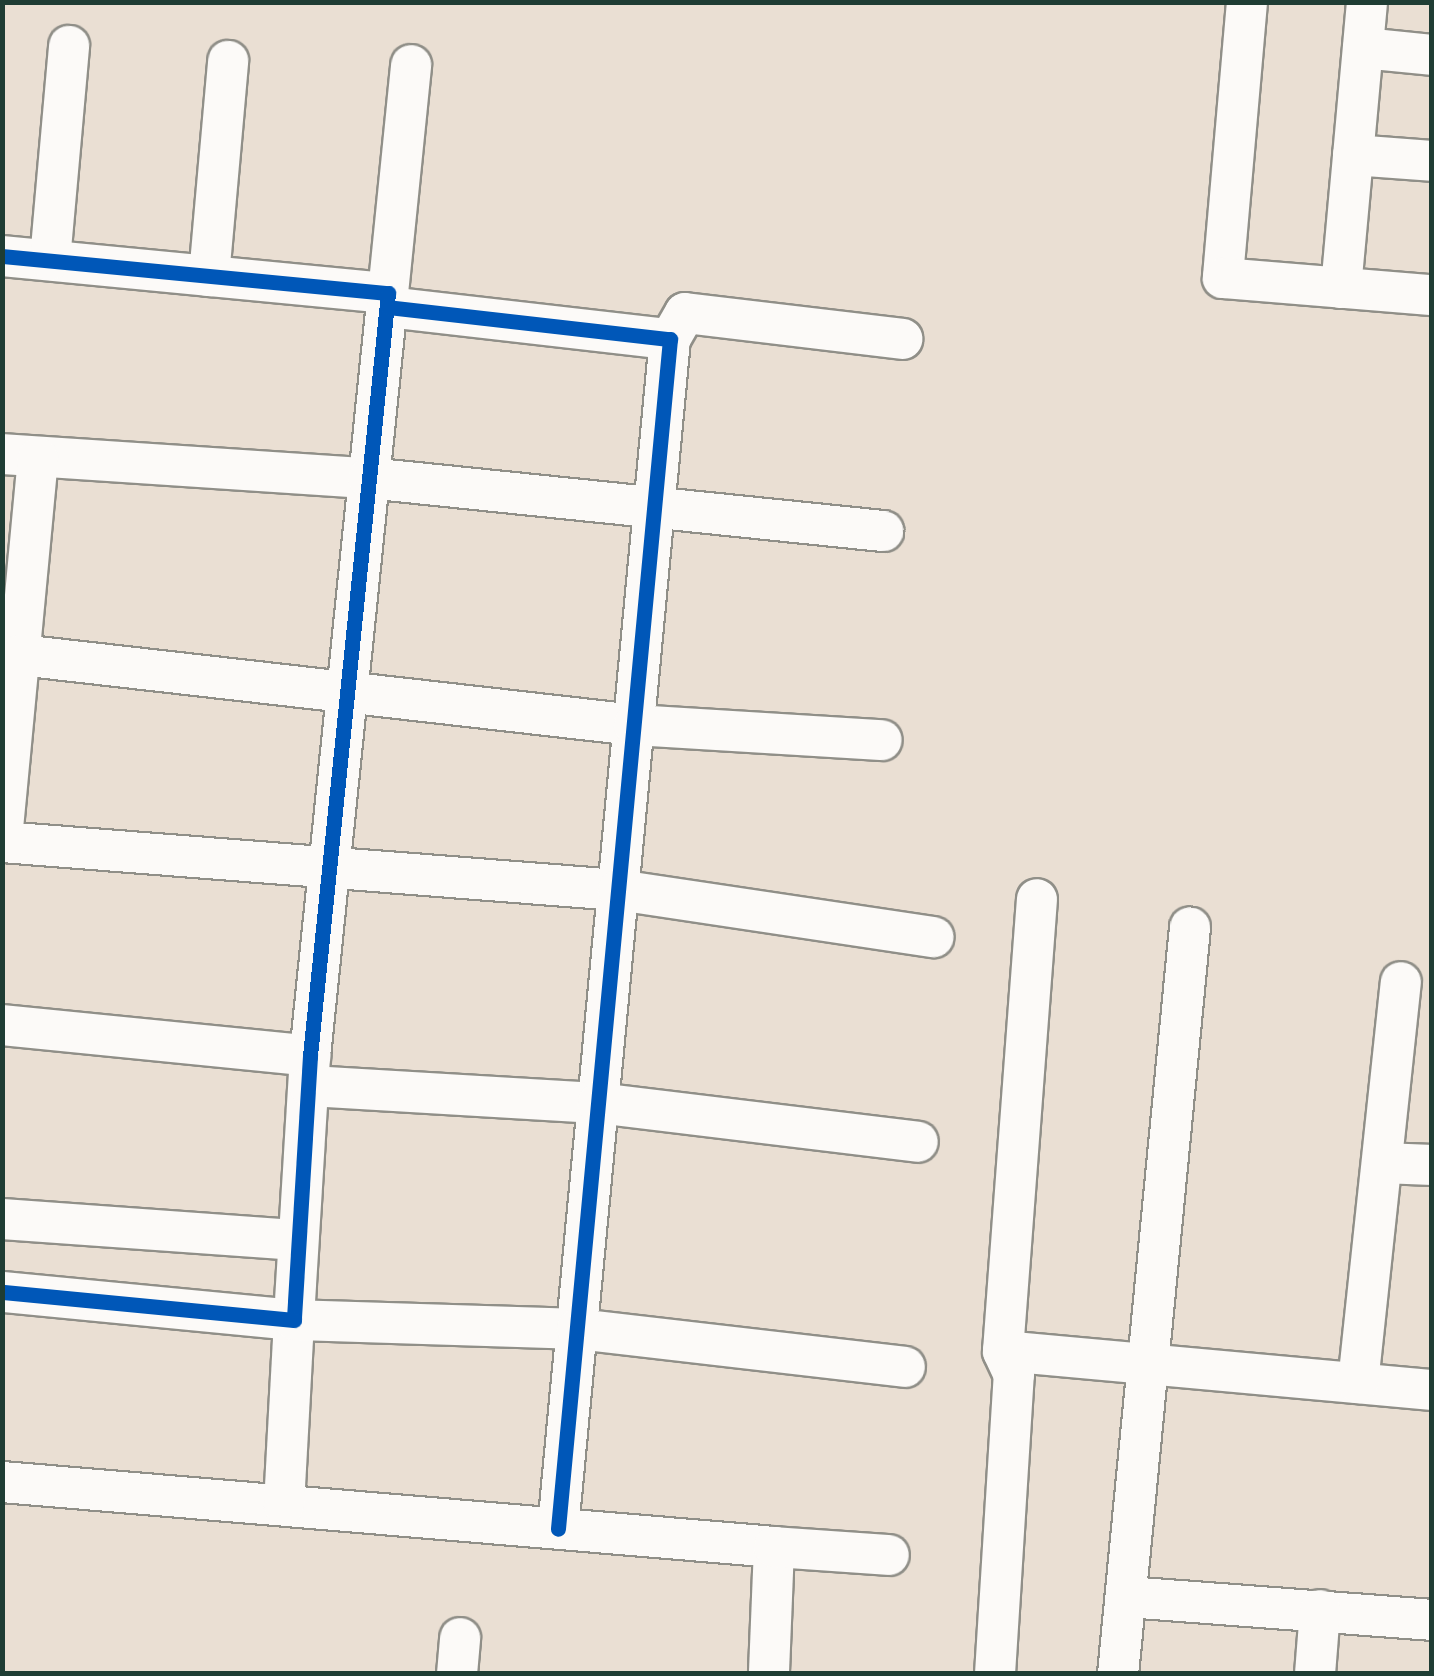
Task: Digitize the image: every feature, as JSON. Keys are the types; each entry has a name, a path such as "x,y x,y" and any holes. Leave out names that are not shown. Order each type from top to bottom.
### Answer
{"street":[{"path":"1247,2 1223,278 1432,294"},
{"path":"1341,288 1367,2"},
{"path":"50,260 69,46"},
{"path":"1363,48 1432,55"},
{"path":"209,276 228,61"},
{"path":"284,1505 309,1071 411,65"},
{"path":"1353,155 1432,161"},
{"path":"2,256 209,276 670,339"},
{"path":"558,1528 651,506 670,339 685,313 902,339"},
{"path":"883,531 368,478 20,456 20,655 2,842 328,873 618,890 934,937"},
{"path":"20,655 348,686 634,725 882,740"},
{"path":"994,1674 1014,1375 1003,1351 1037,899"},
{"path":"1118,1674 1152,1360 1190,926"},
{"path":"1358,1383 1402,982"},
{"path":"2,1025 309,1071 918,1142"},
{"path":"1382,1163 1432,1165"},
{"path":"2,1219 297,1240"},
{"path":"2,1292 294,1320 577,1329 905,1366"},
{"path":"1003,1351 1152,1360 1432,1390"},
{"path":"2,1482 888,1555"},
{"path":"769,1674 774,1547"},
{"path":"1126,1597 1432,1620"},
{"path":"1315,1674 1320,1610"}],"cycle path":[{"path":"2,256 388,293 310,1056 294,1320 2,1292"},
{"path":"387,307 670,339 558,1529"}]}
